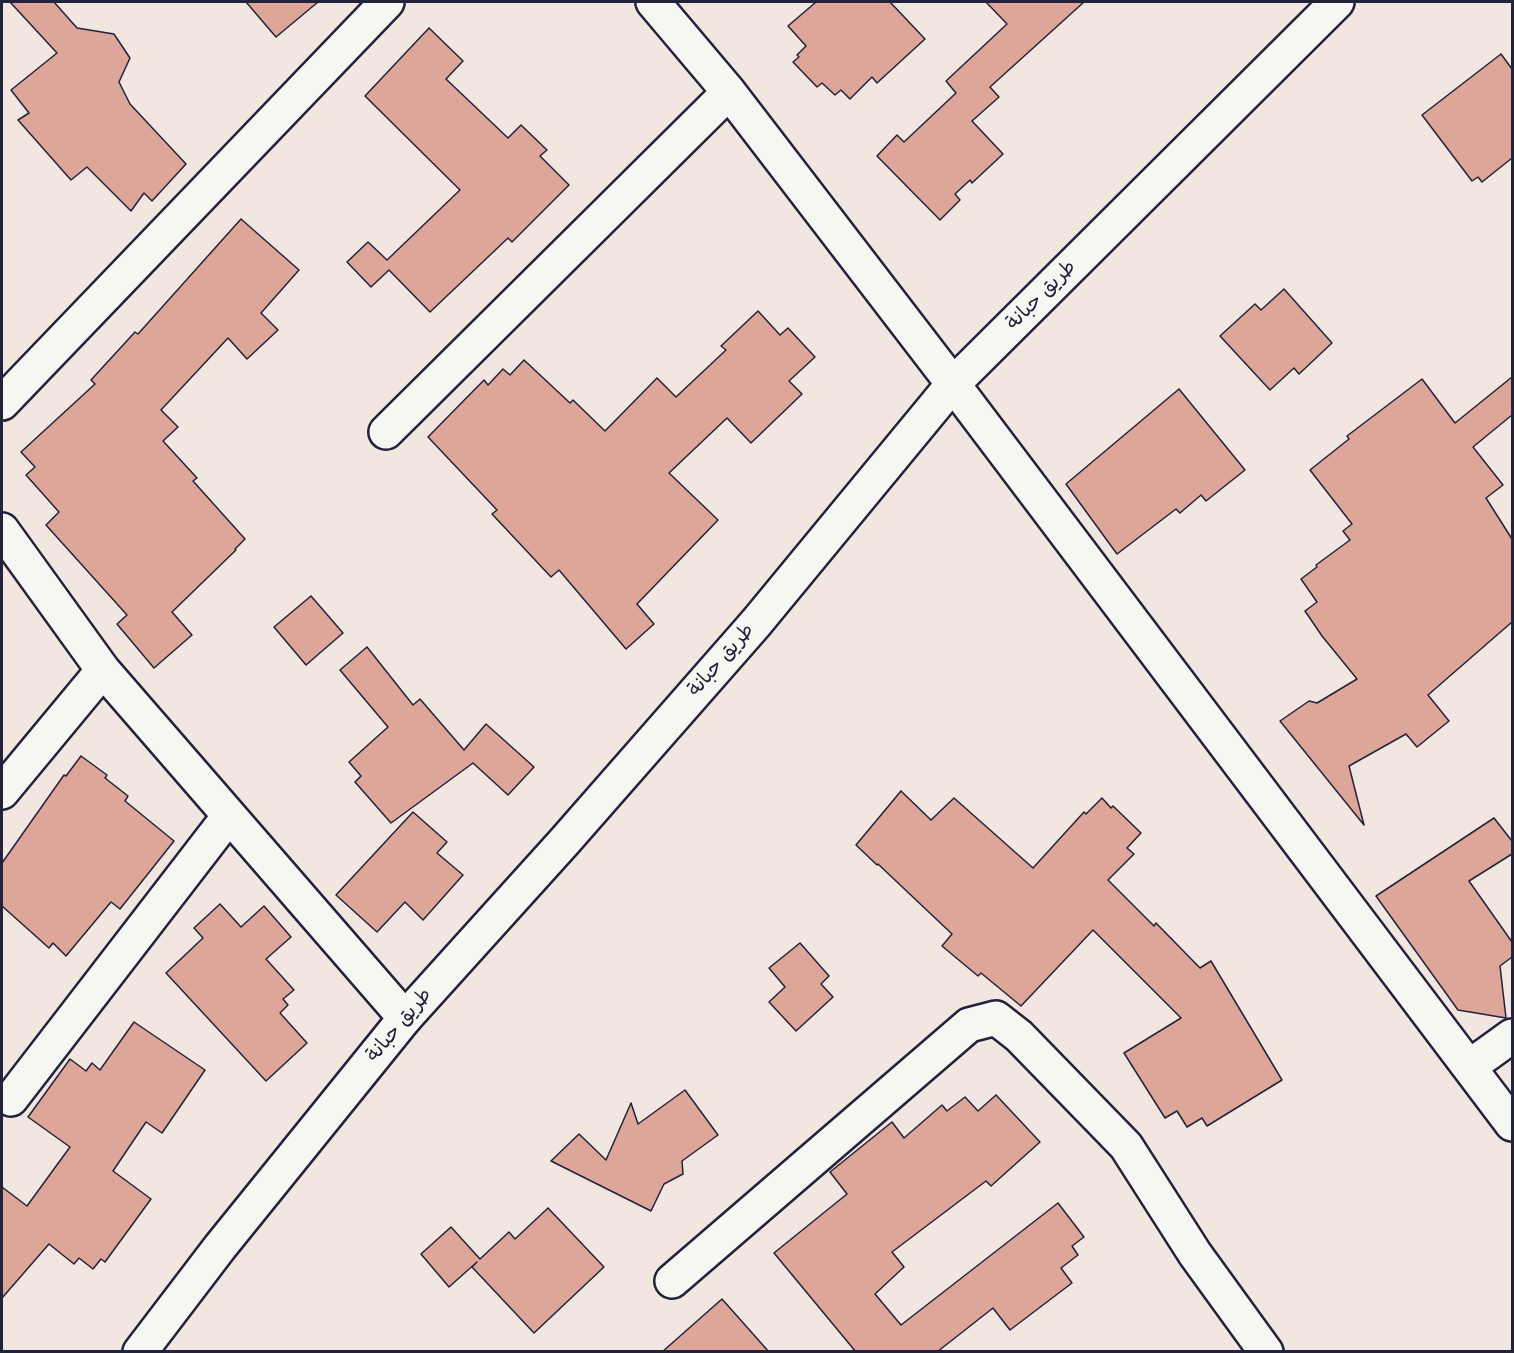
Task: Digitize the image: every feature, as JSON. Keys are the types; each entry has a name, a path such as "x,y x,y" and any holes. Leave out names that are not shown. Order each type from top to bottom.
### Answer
{"street":[{"path":"2,403 387,2"},
{"path":"653,2 729,92 953,384 1512,1124"},
{"name":"طريق حبانة","path":"140,1352 220,1247 405,1018 564,842 756,623 953,384 1337,2"},
{"path":"386,432 729,92"},
{"path":"2,530 103,670 405,1018"},
{"path":"2,792 103,670"},
{"path":"11,1099 230,816"},
{"path":"672,1281 969,1025 996,1018 1019,1036 1126,1146 1196,1254 1266,1352"},
{"path":"1469,1067 1512,1036"}],"building":[{"path":"10,2 54,2 77,28 114,34 130,58 119,82 130,104 186,164 152,201 144,193 131,211 87,167 71,180 18,120 29,113 11,90 57,53"},
{"path":"246,2 318,2 276,37"},
{"path":"816,2 890,2 925,39 877,83 872,77 850,99 841,90 835,95 822,83 817,87 793,62 806,46 788,26"},
{"path":"986,2 1084,2 990,87 999,97 972,121 1003,154 972,183 970,180 955,194 960,200 940,220 877,156 897,135 904,142 956,93 946,81 1007,24"},
{"path":"429,28 463,61 446,79 508,138 521,125 547,150 540,156 569,185 512,242 508,238 430,312 389,270 371,287 347,262 368,242 387,260 460,190 365,96"},
{"path":"1501,54 1512,69 1512,158 1482,182 1478,177 1472,181 1422,115"},
{"path":"241,219 299,270 261,313 278,330 247,359 228,338 161,410 178,427 163,441 197,478 193,481 245,539 172,612 192,635 154,668 117,624 127,615 46,525 59,512 26,475 35,467 21,452 95,384 91,380 135,332 138,334"},
{"path":"1284,289 1332,343 1299,374 1294,368 1270,390 1220,336 1255,304 1261,310"},
{"path":"758,311 780,335 788,328 815,357 789,381 802,394 751,443 727,418 669,473 718,520 637,604 654,624 626,649 559,570 551,577 492,514 497,510 428,437 484,380 488,385 503,369 510,375 524,360 570,403 573,400 605,431 657,378 676,397 726,350 721,346"},
{"path":"1512,377 1512,415 1473,447 1503,485 1486,498 1512,539 1512,622 1428,695 1449,721 1417,747 1406,734 1349,766 1364,825 1280,721 1309,701 1317,703 1357,679 1305,611 1317,602 1301,579 1350,540 1343,531 1352,524 1310,470 1349,439 1347,436 1422,379 1455,423"},
{"path":"1179,389 1245,470 1206,501 1201,495 1180,513 1176,509 1117,554 1066,484"},
{"path":"311,596 343,633 306,665 274,627"},
{"path":"367,647 413,705 420,699 464,750 486,724 534,767 508,795 473,763 391,823 355,782 361,776 349,762 388,727 340,670"},
{"path":"81,756 107,775 105,778 128,796 125,801 174,841 120,909 111,902 66,956 53,943 49,948 2,906 2,863 64,775 66,776"},
{"path":"901,791 931,820 954,798 1033,868 1084,812 1086,814 1102,798 1111,808 1113,806 1141,833 1127,848 1134,854 1108,880 1154,926 1156,923 1200,968 1211,961 1282,1080 1207,1126 1202,1118 1187,1127 1177,1111 1165,1118 1124,1053 1181,1018 1093,930 1021,1006 981,973 978,976 942,946 952,934 856,845"},
{"path":"413,812 447,842 437,853 463,875 423,920 405,902 377,932 336,895"},
{"path":"1494,818 1512,841 1512,854 1469,881 1512,942 1512,957 1500,966 1506,1018 1458,1010 1376,896"},
{"path":"220,904 241,927 264,906 291,937 266,959 294,990 283,999 288,1005 280,1013 307,1043 266,1081 166,973 203,938 194,928"},
{"path":"800,943 829,976 821,984 833,997 796,1031 769,1002 785,987 769,968"},
{"path":"134,1022 205,1070 162,1133 146,1122 113,1171 151,1199 105,1262 101,1259 93,1269 79,1258 74,1264 49,1244 2,1298 2,1187 27,1206 70,1147 28,1117 70,1059 86,1071 92,1063 100,1070"},
{"path":"685,1090 718,1135 682,1161 683,1174 664,1184 651,1211 551,1161 579,1134 606,1160 631,1103 638,1124"},
{"path":"996,1095 1040,1142 991,1186 986,1181 892,1252 904,1267 875,1294 901,1325 1058,1203 1084,1237 1072,1246 1078,1255 1061,1268 1072,1283 1010,1330 993,1308 937,1352 856,1352 774,1253 847,1194 830,1172 892,1122 904,1138 942,1105 947,1111 965,1097 978,1111"},
{"path":"548,1208 604,1267 534,1333 472,1267 477,1262 449,1287 421,1254 451,1227 480,1259 509,1232 515,1239"},
{"path":"722,1299 769,1352 662,1352"}]}
